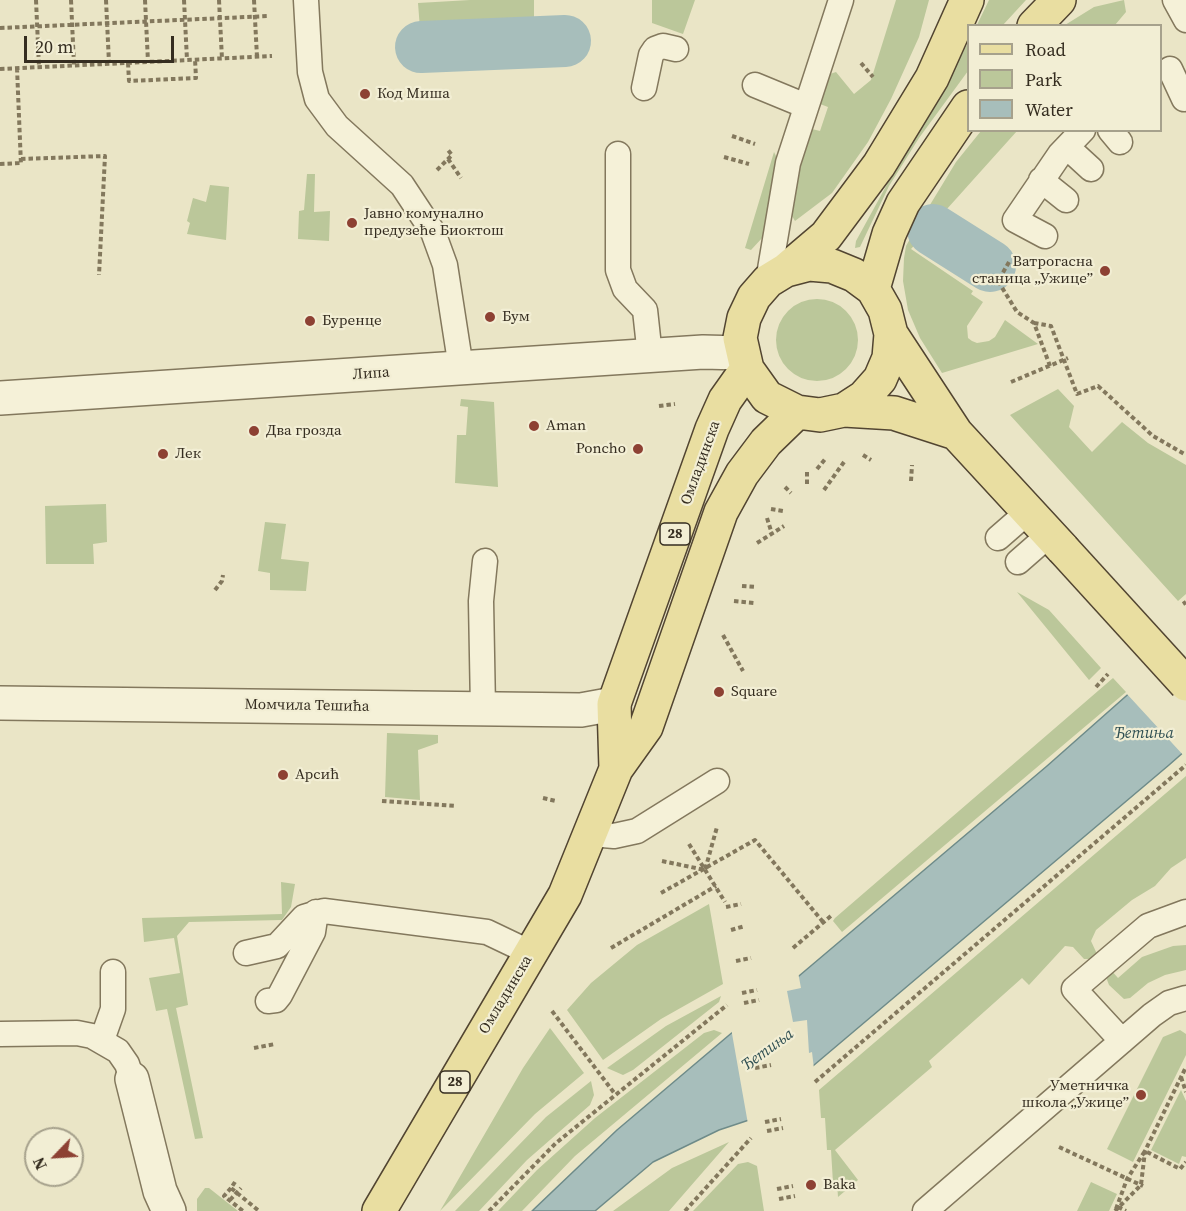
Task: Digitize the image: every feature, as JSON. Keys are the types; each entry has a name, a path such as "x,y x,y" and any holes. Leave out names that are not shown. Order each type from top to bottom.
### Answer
{"main road":[{"path":"956,434 894,413 844,410 820,415 797,412 767,396 744,361 740,338 744,318 754,297 777,275 826,236 879,165 932,78 968,0"},
{"path":"1036,24 1059,0"},
{"path":"873,290 889,234 903,203 967,110"},
{"path":"777,275 809,264 832,266 854,275 873,290 885,310 891,334 956,434 1186,684"},
{"path":"844,410 864,398 880,379 889,357 891,334"},
{"name":"Омладинска","path":"615,770 614,704 712,429 744,361"},
{"name":"Омладинска","path":"380,1211 565,895 615,770 646,727 721,512 742,474 766,442 797,412"}],"street":[{"name":"Липа","path":"0,398 703,352 744,361"},
{"name":"Момчила Тешића","path":"0,703 589,710 614,704"},
{"path":"132,1079 160,1191 169,1211"}],"lane":[{"path":"777,275 788,163 841,0"},
{"path":"1176,0 1186,20"},
{"path":"307,7 308,54 312,86 330,118 402,185 434,232 446,265 460,368"},
{"path":"644,88 651,55 655,49 663,46 675,49"},
{"path":"1172,68 1184,99"},
{"path":"755,85 806,106"},
{"path":"1045,236 1016,220 1041,180 1075,139 1091,169"},
{"path":"618,154 618,270 625,289 637,298 645,310 650,356"},
{"path":"1041,180 1066,200"},
{"path":"998,538 1047,531"},
{"path":"1018,562 1047,531"},
{"path":"483,709 481,601 484,561"},
{"path":"591,834 614,836 637,831 717,781"},
{"path":"276,1003 313,932 316,912"},
{"path":"246,953 277,946 304,917 316,912 479,930 513,942 531,952"},
{"path":"1122,1041 1074,989 1148,926 1186,912"},
{"path":"102,1040 112,1009 113,972"},
{"path":"925,1211 1122,1041 1169,1003 1186,998"},
{"path":"0,1034 77,1033 102,1040 117,1051 127,1064 132,1079"}],"path":[{"path":"36,0 39,67"},
{"path":"71,0 74,65"},
{"path":"106,0 109,63"},
{"path":"145,0 148,62"},
{"path":"184,0 187,60"},
{"path":"219,0 222,59"},
{"path":"254,0 257,57"},
{"path":"0,28 255,16 307,7"},
{"path":"0,69 308,54"},
{"path":"128,62 129,81 161,82 196,78 195,59"},
{"path":"17,68 21,162"},
{"path":"732,136 759,145"},
{"path":"0,164 105,156 99,276"},
{"path":"724,157 752,164"},
{"path":"448,159 461,178"},
{"path":"1016,220 1015,250 998,281 1017,312 1034,323 1051,326 1066,359 1077,394 1098,386 1152,435 1186,455"},
{"path":"1034,323 1050,366"},
{"path":"1011,382 1066,359"},
{"path":"658,406 675,404"},
{"path":"824,490 846,462"},
{"path":"911,481 912,465"},
{"path":"807,472 807,487"},
{"path":"761,541 784,526"},
{"path":"215,590 222,581 223,575"},
{"path":"739,586 756,587"},
{"path":"735,601 754,603"},
{"path":"730,647 743,671"},
{"path":"1096,687 1108,674"},
{"path":"815,1082 1186,765"},
{"path":"543,798 556,801"},
{"path":"382,801 456,806"},
{"path":"705,870 716,830"},
{"path":"684,837 726,904 741,904"},
{"path":"661,893 755,840 823,922"},
{"path":"671,863 705,870"},
{"path":"611,948 716,886"},
{"path":"793,948 832,915"},
{"path":"731,930 746,926"},
{"path":"736,961 751,958"},
{"path":"742,993 757,990"},
{"path":"744,1003 759,1000"},
{"path":"489,1211 556,1143 727,1005"},
{"path":"552,1011 615,1094"},
{"path":"254,1048 275,1044"},
{"path":"753,1057 768,1054"},
{"path":"755,1068 771,1065"},
{"path":"1116,1209 1127,1179 1144,1151 1186,1066"},
{"path":"1181,1077 1186,1092"},
{"path":"765,1122 781,1119"},
{"path":"767,1131 783,1128"},
{"path":"685,1211 751,1138"},
{"path":"1144,1151 1180,1169 1186,1162"},
{"path":"1116,1209 1142,1186 1144,1151"},
{"path":"1099,1165 1142,1186"},
{"path":"235,1182 224,1196 243,1211"},
{"path":"777,1189 793,1186"},
{"path":"231,1188 260,1211"},
{"path":"230,1200 241,1188"},
{"path":"779,1198 795,1196"},
{"path":"1116,1209 1126,1211"}],"green space":[{"path":"534,0 534,22 420,29 418,3"},
{"path":"652,0 695,0 683,34 652,23"},
{"path":"896,0 929,0 919,37 891,99 868,142 832,193 795,221 792,216 802,158 812,129 820,131 828,107 820,104 830,74 836,72 854,94 871,80"},
{"path":"989,0 1026,0 1004,24 977,24"},
{"path":"1124,0 1126,12 1116,24 1067,24 1094,7"},
{"path":"967,45 967,72 919,138 889,186 860,247 855,248 856,241"},
{"path":"980,132 1016,132 911,249 973,291 971,294 983,302 967,326 968,338 972,341 977,343 989,341 995,337 1005,320 1038,344 942,373 920,338 908,310 903,281 904,258 906,246 956,162"},
{"path":"774,152 777,158 763,237 751,250 745,248"},
{"path":"307,174 315,174 314,212 330,211 329,241 298,239 299,211 304,210"},
{"path":"210,185 229,187 226,240 187,234 190,223 187,221 193,198 206,202"},
{"path":"817,299 833,302 846,311 855,324 858,340 855,356 846,369 833,378 817,381 801,378 788,369 779,356 776,340 779,324 788,311 801,302"},
{"path":"1058,389 1074,406 1069,427 1092,452 1122,422 1148,443 1186,465 1186,594 1178,601 1010,415"},
{"path":"461,399 494,402 498,487 455,483 457,435 466,435 468,407 460,406"},
{"path":"106,504 107,542 93,544 94,564 46,564 45,506"},
{"path":"265,522 286,524 281,559 309,562 306,591 270,590 270,573 258,571"},
{"path":"1017,592 1049,610 1101,668 1089,680"},
{"path":"1113,678 1126,692 842,932 833,921 835,918"},
{"path":"387,733 438,735 438,743 418,750 420,800 385,797"},
{"path":"1186,776 1186,858 1171,868 1155,886 1132,900 1096,930 1091,941 1097,954 1118,978 1142,957 1173,946 1186,945 1186,970 1165,975 1148,983 1130,998 1124,999 1109,985 1106,977 1091,959 1084,959 1073,947 1065,946 1029,985 1022,978 929,1061 932,1067 835,1150 858,1180 838,1197 837,1182 833,1183 831,1150 827,1150 825,1118 821,1118 819,1090"},
{"path":"281,882 295,884 291,907 282,920 189,922 177,936 188,1005 176,1008 203,1138 195,1139 167,1009 156,1011 149,978 180,973 174,938 144,942 142,918 282,914"},
{"path":"709,904 723,984 661,1019 603,1060 567,1010 591,983 637,945"},
{"path":"721,996 719,1002 633,1070 623,1075 607,1068 666,1026"},
{"path":"550,1028 584,1073 535,1114 440,1211 523,1068"},
{"path":"714,1030 722,1033 575,1156 522,1211 498,1211 537,1170 595,1118 704,1033"},
{"path":"1180,1030 1186,1034 1186,1055 1133,1162 1107,1149 1163,1037"},
{"path":"591,1081 594,1095 590,1105 527,1160 479,1211 455,1211 546,1117"},
{"path":"1181,1090 1186,1101 1186,1157 1182,1156 1179,1164 1151,1150"},
{"path":"729,1142 669,1211 613,1211 672,1168"},
{"path":"748,1162 757,1166 764,1211 693,1211 738,1164"},
{"path":"1091,1182 1117,1194 1109,1211 1077,1211"},
{"path":"205,1188 209,1188 238,1211 197,1211 197,1199"}],"water":[{"name":"Ђетиња","path":"1186,643 1186,750 1169,765 749,1120 719,1130 653,1162 595,1211 532,1211 617,1130 1047,766"}],"pier":[{"path":"1186,640 1186,754 1184,756 1126,693"},
{"path":"798,972 801,988 787,991 793,1022 807,1020 809,1053 812,1052 814,1069 748,1124 731,1028"}],"waterway":[{"path":"421,47 565,41"},
{"path":"933,230 990,266"}],"place":[{"name":"Код Миша","path":"365,94"},
{"name":"Јавно комунално предузеће Биоктош","path":"352,223"},
{"name":"Ватрогасна станица „Ужице”","path":"1105,271"},
{"name":"Бум","path":"490,317"},
{"name":"Буренце","path":"310,321"},
{"name":"Aman","path":"534,426"},
{"name":"Два грозда","path":"254,431"},
{"name":"Poncho","path":"638,449"},
{"name":"Лек","path":"163,454"},
{"name":"Square","path":"719,692"},
{"name":"Арсић","path":"283,775"},
{"name":"Уметничка школа „Ужице”","path":"1141,1095"},
{"name":"Baka","path":"811,1185"}]}
